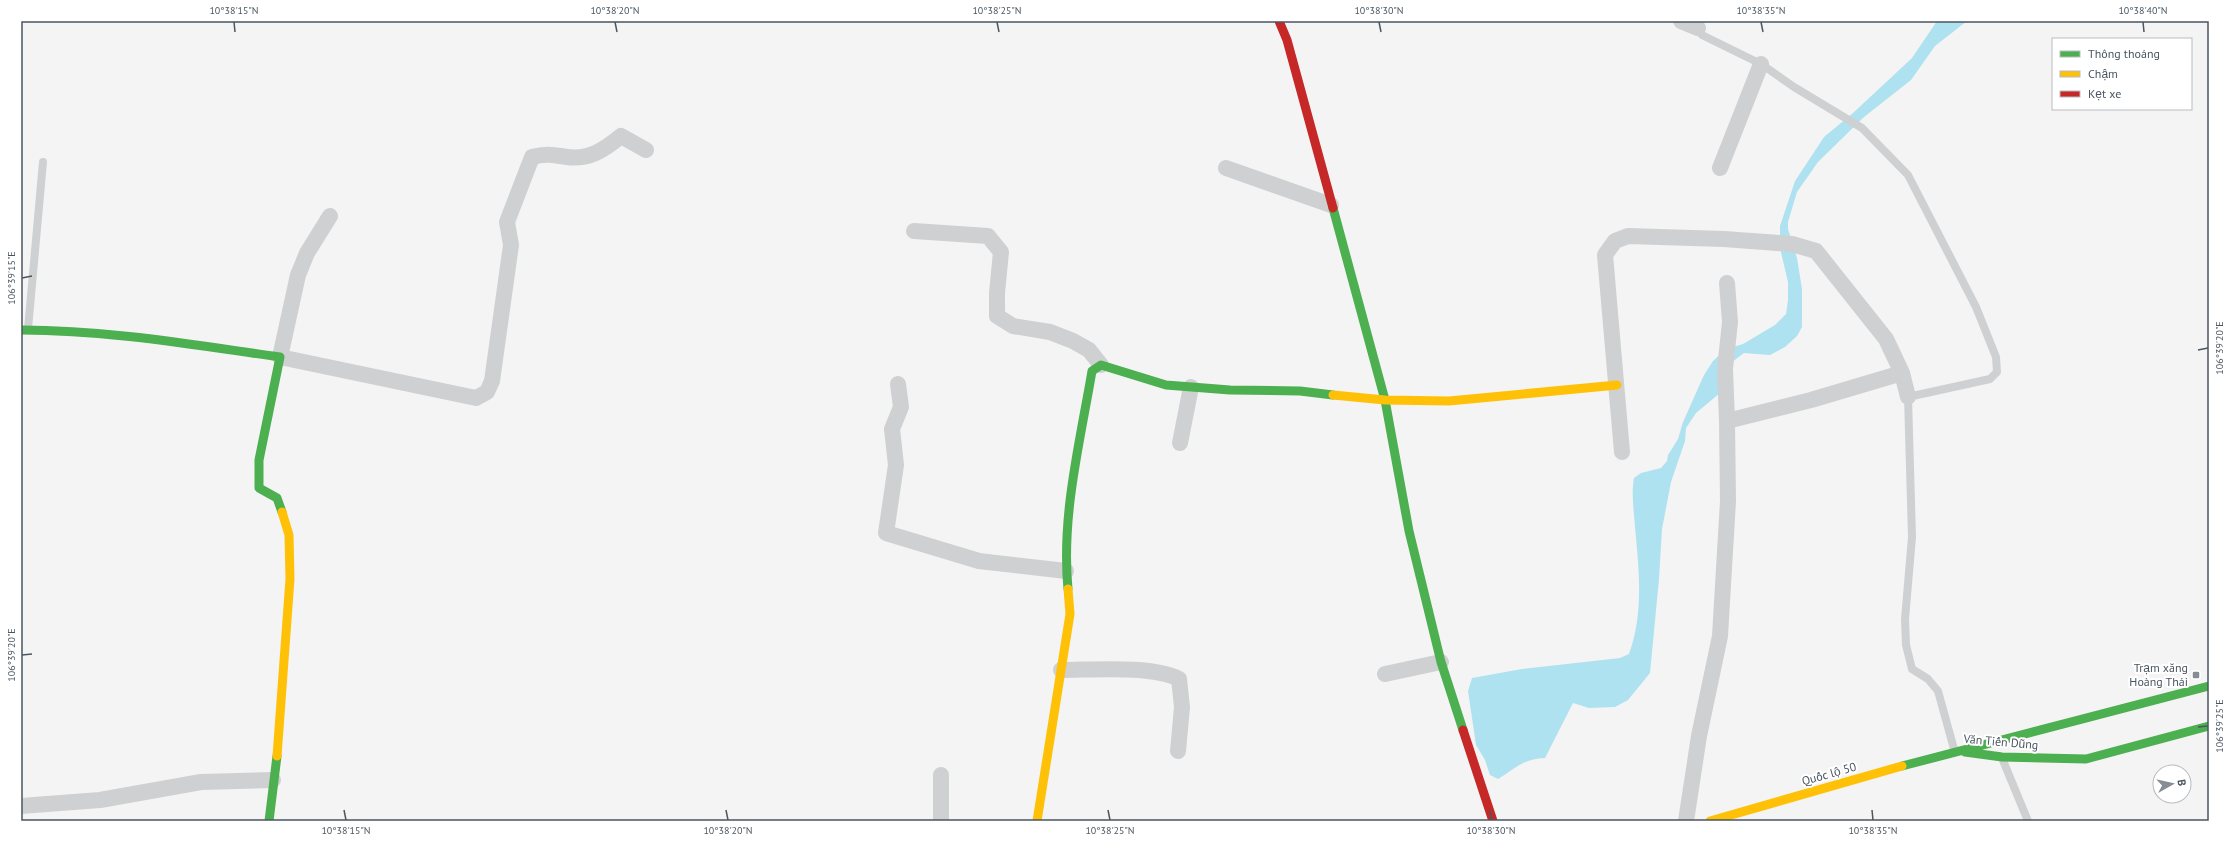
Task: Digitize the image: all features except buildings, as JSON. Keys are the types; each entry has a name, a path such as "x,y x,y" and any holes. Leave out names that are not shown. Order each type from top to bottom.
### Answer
{"main road":[{"path":"1279,21 1287,40 1385,400 1409,531 1442,662 1493,821"},
{"path":"24,330 134,337 280,357 259,460 259,488 277,498 289,535 290,579 277,753 269,821"},
{"path":"1037,821 1070,614 1066,571 1069,503 1092,371 1101,364 1166,385 1300,391 1385,400 1449,401 1617,385"},
{"name":"Văn Tiến Dũng","path":"1954,751 2209,686"},
{"name":"Văn Tiến Dũng","path":"1954,751 2002,757 2086,759 2209,726"},
{"name":"Quốc lộ 50","path":"1710,821 1954,751"}],"street":[{"path":"1681,21 1697,24"},
{"path":"1720,168 1761,64"},
{"path":"330,216 307,253 298,274 280,357 476,398 487,392 492,381 511,245 508,222 532,157 545,153 568,157 592,156 606,148 620,136 646,150"},
{"path":"1226,168 1331,205"},
{"path":"914,231 988,236 1002,252 997,293 998,316 1013,326 1050,332 1073,341 1089,350 1101,364"},
{"path":"1622,452 1605,255 1616,241 1628,236 1724,239 1792,244 1816,251 1886,339 1902,372 1908,397"},
{"path":"1686,821 1699,736 1720,636 1728,501 1728,421 1725,369 1730,322 1727,283"},
{"path":"1728,421 1810,400 1902,372"},
{"path":"898,384 901,406 892,429 896,466 886,533 979,561 1066,571"},
{"path":"1180,443 1191,387"},
{"path":"1385,674 1442,662"},
{"path":"1061,670 1115,670 1169,675 1179,680 1182,707 1178,752"},
{"path":"941,775 941,821"},
{"path":"21,806 100,800 201,782 273,780"}],"lane":[{"path":"1697,24 1702,35 1761,64 1794,87 1862,128 1908,175 1976,307 1996,356 1997,372 1990,379 1908,397 1912,537 1905,619 1906,645 1912,670 1928,679 1938,691 1954,751"},
{"path":"24,330 43,162"},
{"path":"2002,757 2028,821"}],"water":[{"path":"1937,21 1967,21 1935,46 1911,80 1864,117 1818,162 1797,192 1788,222 1788,229 1797,258 1802,289 1802,327 1797,336 1785,347 1770,355 1744,353 1723,369 1720,393 1696,413 1686,428 1685,441 1671,482 1662,529 1650,673 1628,700 1615,707 1589,708 1573,703 1545,758 1525,762 1498,779 1490,775 1485,760 1476,745 1468,691 1472,678 1522,669 1620,658 1629,654 1634,639 1639,607 1639,575 1633,502 1634,478 1641,473 1661,468 1667,461 1668,455 1678,439 1683,422 1704,375 1713,361 1726,349 1743,344 1775,325 1786,314 1788,282 1780,248 1780,226 1795,181 1824,137 1853,113 1912,58"}],"traffic: fast":[{"path":"1333,208 1385,400 1409,531 1441,662 1463,730"},
{"path":"21,330 119,335 280,357 259,460 259,488 277,498 282,512"},
{"path":"1068,589 1067,534 1069,507 1077,452 1092,371 1101,365 1166,385 1230,390 1300,391 1333,395"},
{"path":"1902,766 2209,686"},
{"path":"1965,752 2002,757 2086,759 2209,726"},
{"path":"269,821 277,756"}],"traffic: slow":[{"path":"1333,395 1385,400 1449,401 1617,385"},
{"path":"277,756 290,579 289,535 282,512"},
{"path":"1037,821 1070,614 1068,589"},
{"path":"1710,821 1902,766"}],"traffic: jam":[{"path":"1279,21 1287,40 1333,208"},
{"path":"1463,730 1493,821"}],"place":[{"name":"Trạm xăng Hoàng Thái","path":"2196,675"}]}
